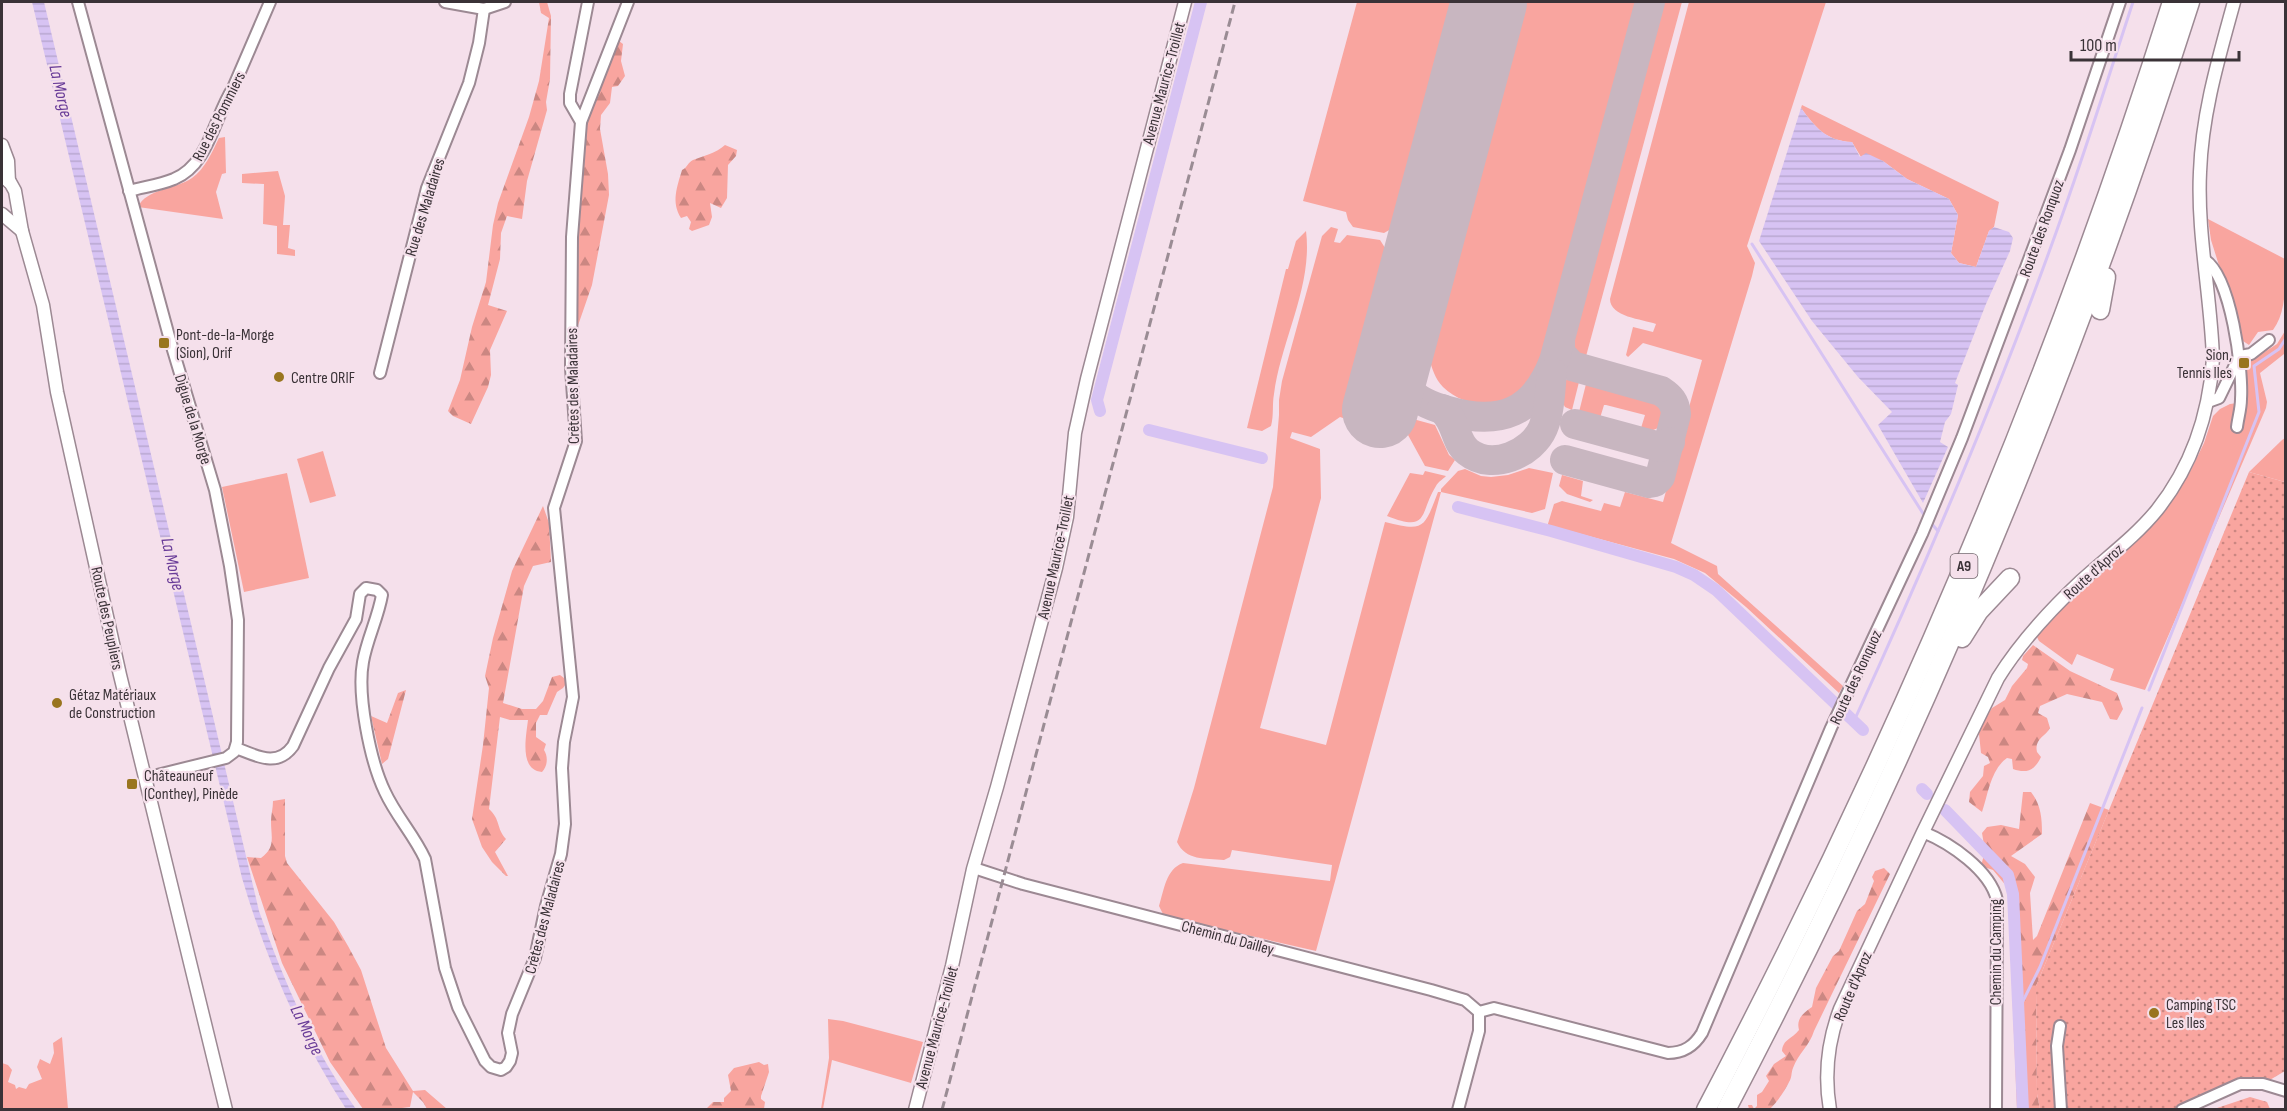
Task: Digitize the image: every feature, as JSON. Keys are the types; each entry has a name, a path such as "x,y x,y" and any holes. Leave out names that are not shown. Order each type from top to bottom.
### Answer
{"highway":[{"name":"A9","path":"1706,1110 1842,839 1961,572 2065,310 2126,140 2172,2"},
{"name":"A9","path":"1726,1110 1831,902 1922,707 1992,543 2041,423 2135,169 2190,2"},
{"path":"2100,310 2104,286 2135,169"},
{"path":"1922,707 1979,611 2010,578"}],"street":[{"name":"Digue de la Morge","path":"78,2 170,340 210,469 224,532 238,620 236,748"},
{"name":"Rue des Pommiers","path":"129,191 174,179 197,162 233,88 270,2"},
{"path":"445,2 484,9 505,2"},
{"path":"581,122 570,103 570,94 588,2"},
{"name":"Crêtes des Maladaires","path":"236,748 272,759 287,754 356,619 360,594 366,588 377,590 382,595 363,662 361,686 371,752 385,793 425,859 445,968 458,1007 485,1061 501,1070 506,1067 512,1053 508,1033 512,1014 535,958 546,906 561,854 566,824 562,768 564,742 573,697 554,508 576,441 571,368 572,237 581,122 628,2"},
{"name":"Avenue Maurice-Troillet","path":"915,1110 952,966 974,868 1056,568 1067,517 1075,433 1084,389 1185,2"},
{"name":"Route des Ronquoz","path":"1479,1011 1494,1008 1664,1053 1678,1052 1693,1045 1702,1033 1834,723 1933,509 2040,234 2120,2"},
{"name":"Route d'Aproz","path":"1830,1110 1827,1061 1836,1019 1977,717 2011,656 2039,621 2157,510 2188,460 2198,436 2208,402 2213,359 2200,198 2201,152 2207,110 2234,2"},
{"name":"Rue des Maladaires","path":"380,373 402,278 427,188 469,83 479,43 484,9"},
{"path":"2,147 2,157"},
{"path":"2,147 8,161 5,179"},
{"name":"Route des Peupliers","path":"5,179 14,188 22,231 43,305 57,392 145,778 226,1110"},
{"path":"15,198 10,207 2,213 22,231"},
{"path":"2205,260 2216,270 2222,282 2240,356 2241,399 2237,427"},
{"path":"2240,356 2251,354 2269,340"},
{"path":"2208,402 2219,398 2240,356"},
{"path":"145,778 226,758 231,756 236,748"},
{"name":"Chemin du Camping","path":"1923,832 1956,850 1988,878 1994,888 1997,900 1996,1110"},
{"name":"Chemin du Dailley","path":"974,868 1034,886 1431,990 1462,999 1479,1011"},
{"path":"1458,1110 1479,1031 1479,1011"},
{"path":"2060,1026 2057,1046 2061,1110"},
{"path":"2182,1110 2240,1084 2263,1083 2286,1091"}],"green space":[{"path":"539,2 547,2 551,16 547,110 527,181 522,219 507,216 501,233 500,259 488,305 507,311 490,350 491,375 488,387 471,424 453,416 448,411 460,380 472,327 486,282 498,203 529,117 539,81 549,18 541,13"},
{"path":"1357,2 1454,2 1397,214 1391,229 1384,233 1353,227 1346,212 1303,201"},
{"path":"1524,2 1636,2 1539,367 1523,394 1514,400 1496,405 1476,404 1458,398 1443,387 1434,373 1429,358"},
{"path":"1663,2 1682,2 1585,360 1575,356 1571,349"},
{"path":"1689,2 1826,2 1747,246 1755,263 1752,276 1671,543 1717,566 1718,574 1843,686 1839,693 1746,607 1705,573 1674,559 1555,527 1547,527 1554,504 1562,501 1601,511 1604,503 1620,507 1625,492 1663,502 1702,360 1643,343 1628,357 1626,355 1633,327 1653,332 1656,324 1621,314 1611,305 1610,299"},
{"path":"615,38 623,44 621,61 625,76 618,86 612,87 610,103 601,115 600,129 608,174 609,195 592,285 573,340 583,124"},
{"path":"1802,105 1999,202 1994,227 1989,231 1976,267 1959,263 1951,253 1958,215 1949,199 1907,179 1883,161 1861,157 1852,142 1828,136 1811,121 1801,108"},
{"path":"225,137 226,173 222,174 216,192 223,219 138,207 148,196 185,182 197,174 219,138"},
{"path":"725,145 737,150 736,156 728,165 727,198 721,208 710,203 712,217 709,225 692,231 689,229 691,222 687,216 681,218 676,206 678,182 682,170 691,161"},
{"path":"278,171 285,196 283,225 290,225 288,248 295,250 295,256 277,254 277,226 263,224 264,184 242,183 242,174"},
{"path":"2208,219 2285,259 2284,297 2278,323 2273,330 2258,332 2249,345 2243,341 2239,329 2211,240"},
{"path":"1331,227 1338,229 1334,242 1340,243 1347,235 1380,240 1387,251 1343,418 1340,417 1311,437 1292,432 1290,438 1320,449 1321,498 1260,728 1326,745 1385,522 1408,527 1421,524 1426,520 1438,492 1441,492 1316,951 1164,916 1159,906 1169,875 1183,863 1330,881 1332,865 1232,850 1230,857 1224,860 1203,858 1185,853 1177,842 1194,788 1273,487 1282,381 1322,236"},
{"path":"1306,231 1305,272 1278,374 1271,426 1262,431 1247,428 1286,269 1288,269 1296,241"},
{"path":"2285,331 2284,354 2260,373 2267,402 2266,408 2145,690 2110,680 2114,669 2077,654 2072,665 2039,641 2036,635 2153,525 2172,501 2191,470 2204,443 2213,416 2230,404 2245,402 2246,364 2277,344"},
{"path":"1574,377 1580,378 1572,410 1565,407 1559,396 1563,383"},
{"path":"1587,380 1659,399 1667,412 1665,421 1653,430 1641,428 1645,415 1606,405 1604,405 1600,418 1579,412"},
{"path":"1413,419 1435,425 1449,455 1455,460 1448,471 1425,466 1408,435"},
{"path":"2285,438 2285,482 2249,472 2282,440"},
{"path":"323,451 336,496 310,503 297,459"},
{"path":"1529,468 1553,473 1545,509 1532,513 1441,492 1441,489 1458,471 1465,469 1481,476 1491,477 1508,475"},
{"path":"1425,471 1446,476 1436,486 1421,518 1410,522 1387,516 1410,473 1423,475"},
{"path":"2249,472 2285,482 2285,1071 2263,1084 2252,1083 2182,1109 2040,1109 2037,1094 2036,986"},
{"path":"287,473 309,578 244,592 222,487"},
{"path":"1562,475 1583,481 1581,496 1593,500 1590,502 1567,494 1559,486"},
{"path":"543,506 549,523 551,562 533,566 524,586 503,703 522,709 536,709 543,701 552,677 560,675 568,681 557,692 547,715 540,715 536,723 536,737 546,744 544,750 547,758 542,772 535,770 527,759 525,743 528,720 510,720 500,717 489,809 506,839 495,852 508,876 506,876 492,862 482,847 472,819 489,688 485,676 512,571"},
{"path":"2033,645 2070,671 2117,693 2123,709 2117,720 2110,719 2102,702 2067,694 2040,706 2038,713 2047,718 2050,728 2037,744 2037,752 2041,757 2039,761 2030,770 2022,771 2013,769 2012,759 2007,758 1997,769 1982,812 1969,802 1970,792 1983,776 1984,766 1990,763 1988,757 1981,753 1979,734 1981,725 1992,708 2005,700 2012,686 2027,668 2028,664 2022,660 2023,656"},
{"path":"406,690 388,759 382,764 371,716 387,723 398,693"},
{"path":"2023,792 2031,792 2039,807 2042,823 2042,834 2011,856 2025,864 2035,877 2030,893 2033,940 2037,936 2090,803 2109,810 2036,986 2037,1094 2040,1109 2017,1109 2008,888 1993,870 1981,866 1985,851 1982,833 1987,827 2001,825 2019,829"},
{"path":"285,799 287,863 334,922 348,946 361,970 386,1048 413,1091 425,1090 447,1109 427,1109 413,1092 410,1107 363,1109 330,1062 282,963 247,857 261,858 269,850 272,841 273,801"},
{"path":"1884,868 1890,874 1810,1041 1795,1063 1790,1080 1770,1109 1754,1109 1757,1106 1757,1095 1762,1092 1769,1081 1766,1076 1774,1064 1786,1056 1782,1051 1784,1044 1799,1030 1799,1019 1812,1007 1816,988 1833,956 1839,951 1857,911 1865,904 1874,881 1872,877 1875,871"},
{"path":"828,1019 923,1042 911,1083 832,1060 823,1109 821,1109 829,1058"},
{"path":"62,1037 68,1109 2,1109 2,1063 8,1065 12,1070 8,1082 15,1085 16,1089 19,1087 26,1089 29,1084 42,1079 37,1067 40,1059 50,1064 54,1053 53,1043"},
{"path":"759,1062 764,1065 768,1064 769,1072 761,1096 765,1102 764,1109 706,1109 713,1102 724,1102 724,1098 731,1091 728,1075 734,1068"},
{"path":"2250,1097 2267,1102 2270,1109 2214,1109"}],"water":[{"name":"La Morge","path":"32,2 44,2 259,911 300,1013 326,1063 356,1109 346,1109 299,1026 273,968 242,878"},
{"path":"1801,108 1811,121 1828,136 1852,142 1860,157 1866,153 1883,161 1907,179 1949,199 1958,215 1951,253 1959,263 1976,267 1989,231 1994,227 2009,232 2013,238 2010,251 1955,383 1958,385 1951,414 1945,422 1940,442 1948,447 1923,503 1878,425 1892,412 1858,377 1812,321 1759,241"}],"waterway":[{"path":"1100,411 1097,400 1201,2"},
{"path":"1854,721 1937,533 2040,278 2133,2"},
{"path":"1752,244 1924,515 1938,531"},
{"path":"2149,690 2259,412 2254,366 2279,349 2286,338"},
{"path":"1149,430 1262,458"},
{"path":"1458,507 1676,567 1694,575 1716,590 1863,730"},
{"path":"2020,1007 2040,967 2142,708"},
{"path":"1922,789 1927,794"},
{"path":"1945,810 2008,875 2013,894 2023,1110"}],"taxiway":[{"path":"1398,343 1398,370 1401,380 1414,396 1435,407 1467,415 1484,417 1499,415 1525,404 1536,393 1546,379 1554,361 1650,2"},
{"path":"1560,341 1560,353 1572,366 1661,391 1672,400 1676,414 1660,477 1655,482 1649,483 1565,460"},
{"path":"1442,409 1451,420 1460,443 1468,452 1488,460 1510,457 1530,445 1543,428 1552,373"},
{"path":"1575,424 1660,447 1670,442"}],"runway":[{"path":"1380,410 1489,2"}],"railway":[{"path":"942,1110 1235,2"}],"place":[{"name":"Pont-de-la-Morge (Sion), Orif","path":"164,343"},
{"name":"Sion, Tennis Iles","path":"2244,363"},
{"name":"Centre ORIF","path":"279,377"},
{"name":"Gétaz Matériaux de Construction","path":"57,703"},
{"name":"Châteauneuf (Conthey), Pinède","path":"132,784"},
{"name":"Camping TSC Les Iles","path":"2154,1013"}]}
